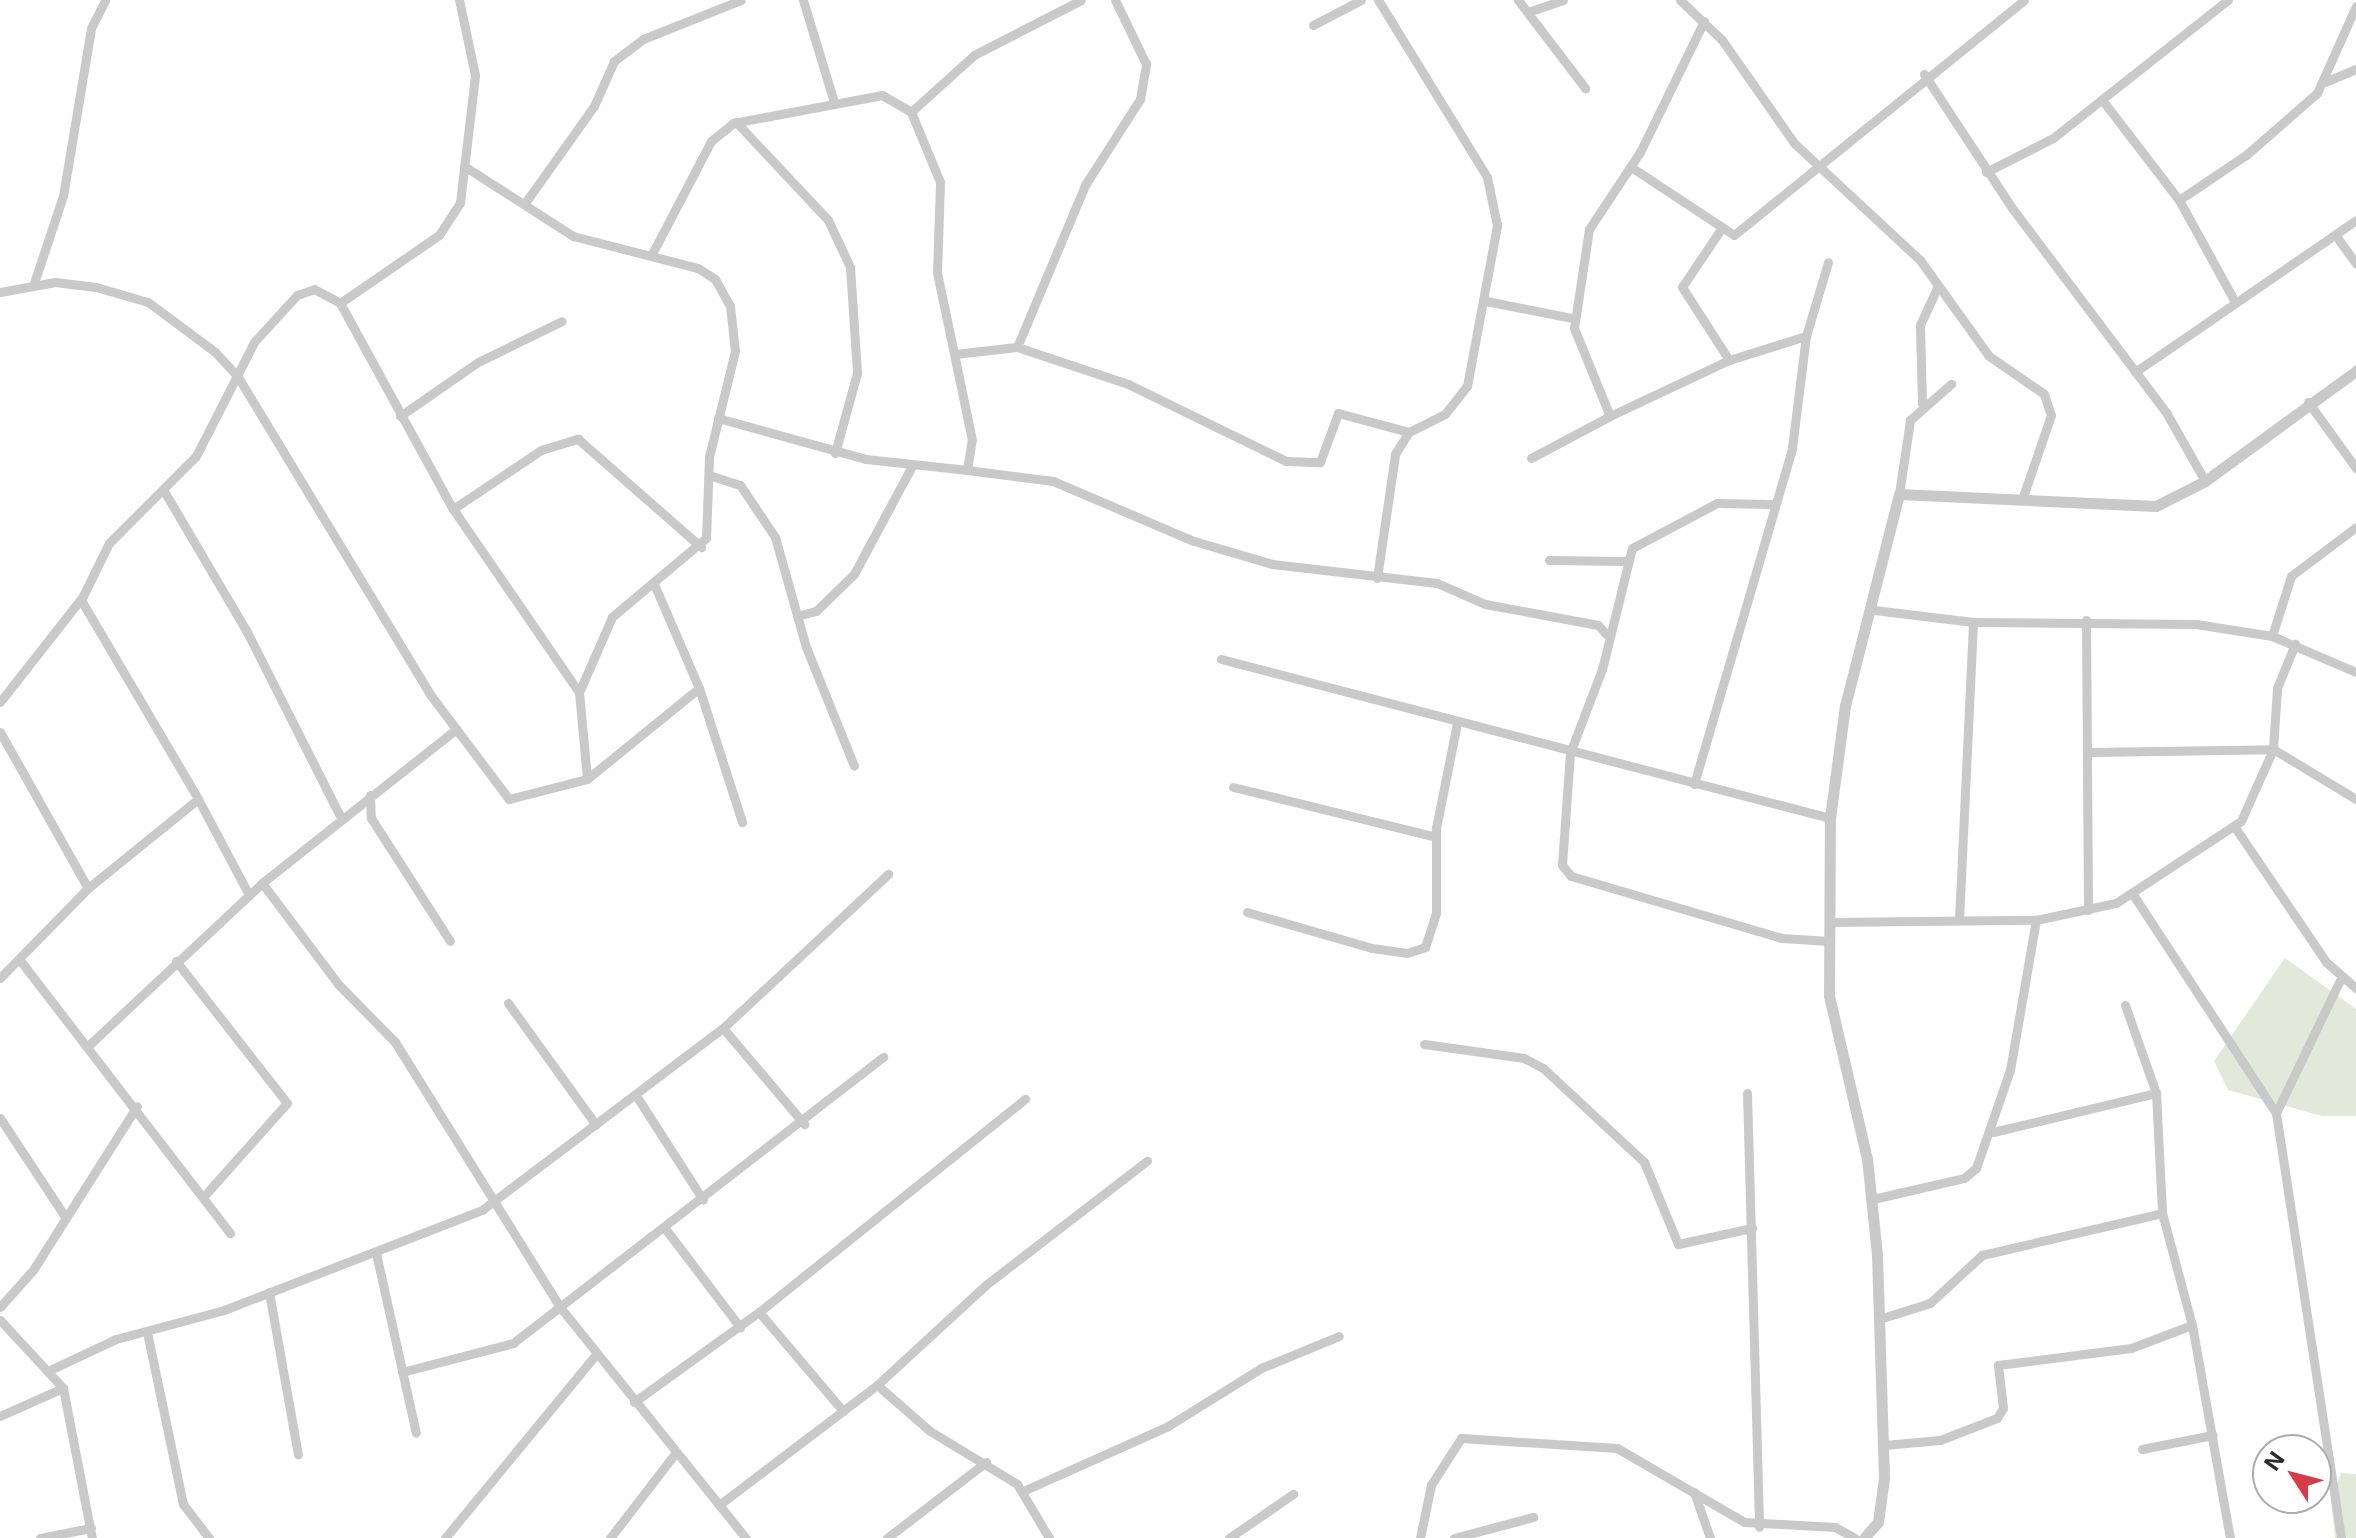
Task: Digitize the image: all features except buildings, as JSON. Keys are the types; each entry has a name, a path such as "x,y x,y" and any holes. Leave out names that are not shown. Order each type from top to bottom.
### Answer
{"street":[{"path":"34,283 63,196 91,28 105,0"},
{"path":"340,303 382,281 448,226 460,203 475,75 459,0"},
{"path":"525,203 594,106 614,61 643,39 741,0"},
{"path":"803,0 834,102"},
{"path":"911,112 974,55 1081,0"},
{"path":"1017,347 1085,185 1145,86 1141,50 1115,0"},
{"path":"1313,25 1361,0"},
{"path":"1377,578 1395,454 1409,432 1461,398 1486,301 1497,225 1487,177 1378,0"},
{"path":"1518,0 1585,88"},
{"path":"1528,12 1563,0"},
{"path":"1680,0 1704,21 1766,110 1817,166 1920,260 1937,288 1989,356 2049,402 2023,497"},
{"path":"1631,167 1719,232 1734,235 2009,4 2024,0"},
{"path":"1986,172 2036,149 2103,101 2228,0"},
{"path":"2325,82 2356,6"},
{"path":"1610,416 1572,318 1589,229 1631,167 1704,21"},
{"path":"2179,200 2246,155 2325,82 2356,69"},
{"path":"1924,74 1986,172 2135,372 2205,481"},
{"path":"653,252 711,141 736,122 882,95 911,112 939,175 937,273 972,440 967,470"},
{"path":"2103,101 2179,200 2235,302"},
{"path":"736,122 828,220 850,267 857,373 835,453"},
{"path":"464,166 573,236 653,252 715,279 730,306 735,351 718,418 709,475 711,525 701,547 604,626 579,692 587,779"},
{"path":"2135,372 2356,220"},
{"path":"1719,232 1682,287 1729,360"},
{"path":"2336,236 2356,264"},
{"path":"1694,784 1770,504 1792,448 1806,336 1828,262"},
{"path":"0,292 34,283 96,287 148,302 184,323 238,377 456,729 513,801 587,779 699,688"},
{"path":"1864,1538 1878,1522 1884,1445 1879,1319 1873,1199 1835,1043 1829,941 1830,818 1845,706 1874,610 1899,494 1904,440 1922,403 1920,325 1937,288"},
{"path":"0,702 81,600 102,553 196,456 254,342 297,295 328,291 340,303 453,509 579,692"},
{"path":"1486,301 1572,318"},
{"path":"400,416 478,362 562,321"},
{"path":"1531,458 1610,416 1729,360 1806,336"},
{"path":"955,354 1017,347 1128,384 1286,461 1320,462 1338,413 1409,432"},
{"path":"1899,494 2023,497 2156,506 2205,481 2308,402 2356,371"},
{"path":"1922,403 1951,384"},
{"path":"2308,402 2356,468"},
{"path":"718,418 835,453 912,466 1053,481 1230,553 1377,578 1437,583 1485,604 1598,625 1606,634"},
{"path":"453,509 541,450 578,439 701,547"},
{"path":"797,616 816,611 854,574 912,466"},
{"path":"709,475 740,485 764,516 797,616 854,766"},
{"path":"164,491 253,643 341,818"},
{"path":"1770,504 1717,503 1640,543 1626,561 1606,634 1602,669 1570,753 1565,872 1781,938 1829,941"},
{"path":"2272,636 2291,576 2356,527"},
{"path":"1549,560 1626,561"},
{"path":"654,584 699,688 742,822"},
{"path":"81,600 198,799 249,895"},
{"path":"1874,610 1973,622 2086,620 2272,636 2356,672"},
{"path":"2086,620 2092,752 2084,828 2088,910"},
{"path":"1959,920 1973,622"},
{"path":"1829,922 2036,920 2088,910 2134,896 2234,826 2250,810 2273,749 2277,688 2295,644"},
{"path":"1221,659 1570,753 1830,818"},
{"path":"1247,912 1372,948 1418,951 1432,938 1436,913 1436,837 1457,723"},
{"path":"89,1045 262,883 456,729"},
{"path":"0,732 88,888"},
{"path":"2092,752 2273,749 2356,799"},
{"path":"1233,787 1436,837"},
{"path":"370,795 371,818"},
{"path":"1,974 88,888 198,799"},
{"path":"354,808 371,818 450,941"},
{"path":"2234,826 2341,978 2356,988"},
{"path":"50,1370 147,1332 460,1223 498,1199 637,1097 723,1028 888,874"},
{"path":"262,883 338,984 395,1042 498,1199 560,1307 674,1455 746,1538"},
{"path":"2134,896 2276,1113 2341,1538"},
{"path":"1873,1199 1964,1178 1993,1132 2036,920"},
{"path":"19,959 137,1106 230,1233"},
{"path":"176,961 287,1103 204,1196"},
{"path":"2276,1113 2341,978"},
{"path":"508,1003 596,1125"},
{"path":"2125,1005 2156,1093 2162,1213 2192,1325 2228,1537"},
{"path":"723,1028 804,1124"},
{"path":"1424,1044 1524,1058 1543,1068 1644,1162 1678,1244 1752,1228"},
{"path":"402,1372 498,1351 804,1124 883,1057"},
{"path":"1747,1093 1759,1527"},
{"path":"1993,1132 2156,1093"},
{"path":"637,1097 703,1200"},
{"path":"634,1402 740,1327 1025,1099"},
{"path":"0,1307 66,1218 137,1106"},
{"path":"0,1118 66,1218"},
{"path":"719,1505 877,1385 987,1284 1147,1161"},
{"path":"1879,1319 1930,1303 1982,1255 2162,1213"},
{"path":"664,1227 740,1327"},
{"path":"376,1253 416,1433"},
{"path":"269,1292 298,1454"},
{"path":"759,1312 843,1411"},
{"path":"0,1320 50,1370 63,1388 91,1533 40,1538"},
{"path":"1884,1445 1940,1440 1997,1418 2003,1408 1998,1365 2131,1348 2192,1325"},
{"path":"147,1332 183,1504 209,1538"},
{"path":"1023,1491 1339,1336"},
{"path":"445,1538 596,1354"},
{"path":"877,1385 930,1431 986,1462 1023,1491 1049,1538"},
{"path":"0,1416 63,1388"},
{"path":"2142,1449 2213,1435"},
{"path":"1420,1538 1431,1485 1461,1438 1617,1448 1759,1527 1835,1527 1855,1538"},
{"path":"610,1538 674,1455"},
{"path":"887,1538 986,1462"},
{"path":"1694,1492 1710,1538"},
{"path":"1229,1538 1293,1494"},
{"path":"1454,1538 1533,1517"}],"green space":[{"path":"2285,958 2356,1009 2356,1116 2322,1116 2228,1090 2214,1061"},
{"path":"2341,1473 2356,1474 2356,1538 2335,1538 2332,1498"}]}
